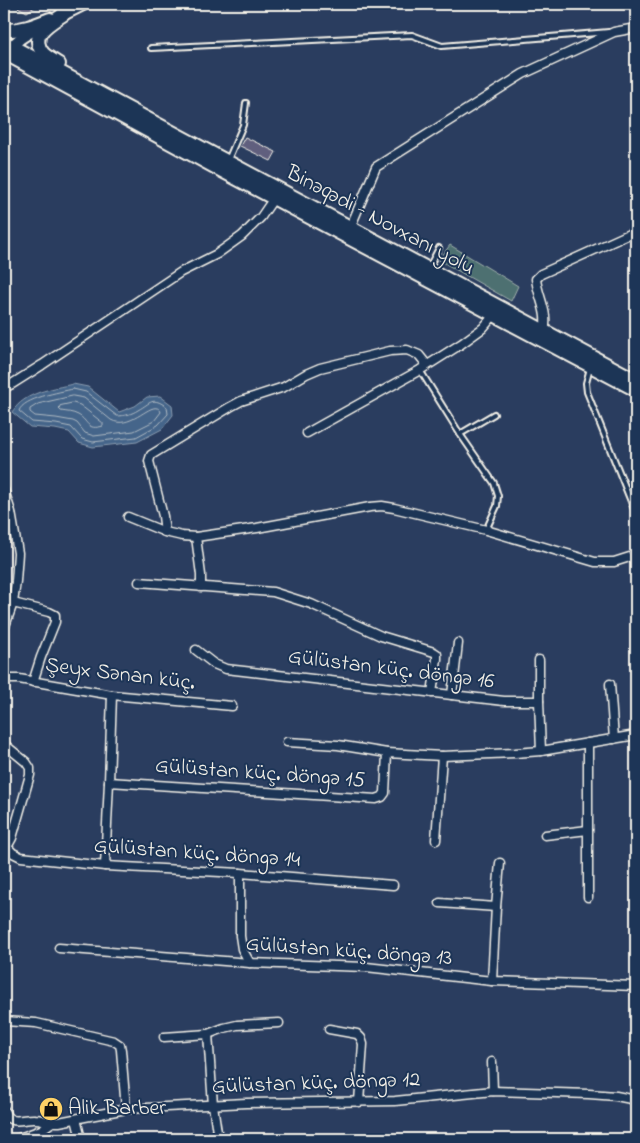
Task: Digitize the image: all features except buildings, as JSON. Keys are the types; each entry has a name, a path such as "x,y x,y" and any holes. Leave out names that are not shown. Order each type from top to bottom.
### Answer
{"main road":[{"path":"4,30 26,28 64,14"},
{"path":"64,14 46,26 42,31 39,37 42,51 106,97"},
{"path":"6,49 106,97"},
{"path":"6,49 274,198 636,390"},
{"name":"Binəqədi - Novxanı yolu","path":"106,97 544,331 634,377"}],"street":[{"path":"6,49 22,37 85,4"},
{"path":"350,228 376,167 522,74 614,32 636,28"},
{"path":"4,388 42,365 181,272 217,254 242,236 261,217 274,198"},
{"path":"544,331 545,315 536,279 541,274 636,231"},
{"path":"307,433 420,370 484,328 494,315"},
{"path":"165,532 163,516 149,461 151,455 235,404 284,387 320,368 398,350 407,350 419,355 427,365"},
{"path":"4,490 6,506 14,530 18,553 13,603 4,630"},
{"path":"128,517 165,532 196,538 382,506 486,530 595,562 614,562 636,555"},
{"path":"196,538 201,588"},
{"path":"139,582 273,592 311,604 381,636 437,654 432,693"},
{"path":"13,603 55,615 55,622 33,682"},
{"path":"452,695 458,644"},
{"name":"Gülüstan küç. döngə 16","path":"196,650 214,664 226,669 504,701 539,701"},
{"path":"539,660 541,751"},
{"name":"Şeyx Sənan küç.","path":"4,679 19,679 112,695 232,706"},
{"path":"610,684 614,739"},
{"path":"105,866 112,695"},
{"name":"Gülüstan küç. döngə 15","path":"109,782 376,799 382,797 385,793 387,752 442,756 515,754 636,736"},
{"path":"287,742 338,745 387,752"},
{"path":"588,743 588,897"},
{"path":"4,744 26,762 30,768 30,775 12,838 5,846"},
{"path":"436,840 442,756"},
{"path":"545,835 588,830"},
{"name":"Gülüstan küç. döngə 14","path":"5,846 21,857 105,866 240,873 393,886"},
{"path":"492,981 500,863"},
{"path":"240,873 240,936 242,950 250,963"},
{"path":"440,903 496,907"},
{"name":"Gülüstan küç. döngə 13","path":"59,948 250,963 366,967 492,981 623,984 636,986"},
{"path":"4,1021 36,1023 114,1041 120,1045 122,1050 126,1109"},
{"path":"164,1037 208,1034 237,1025 278,1023"},
{"path":"329,1029 358,1034 361,1038 363,1044 359,1102"},
{"path":"208,1034 213,1105 218,1139"},
{"path":"492,1062 493,1091"},
{"name":"Gülüstan küç. döngə 12","path":"4,1110 10,1120 37,1119 50,1123 126,1109 246,1103 395,1102 493,1091 589,1094 636,1100"},
{"path":"76,1119 80,1139"},
{"path":"18,1139 42,1130 50,1123"}],"lane":[{"path":"55,4 64,14"},
{"path":"151,48 412,35 442,46 614,32"},
{"path":"227,162 243,125 246,103"},
{"path":"428,269 439,248"},
{"path":"591,366 586,383 587,392 636,514"},
{"path":"420,370 460,434 494,483 498,496 497,506 486,530"},
{"path":"460,434 494,414"}],"green space":[{"path":"450,245 518,286 511,301 439,260"}],"water":[{"path":"73,384 88,387 119,412 135,406 147,397 160,396 172,405 173,415 162,429 137,442 93,447 79,443 69,432 30,427 12,412 17,405 39,392"}],"place":[{"name":"Alik Barber","path":"51,1109"}]}
